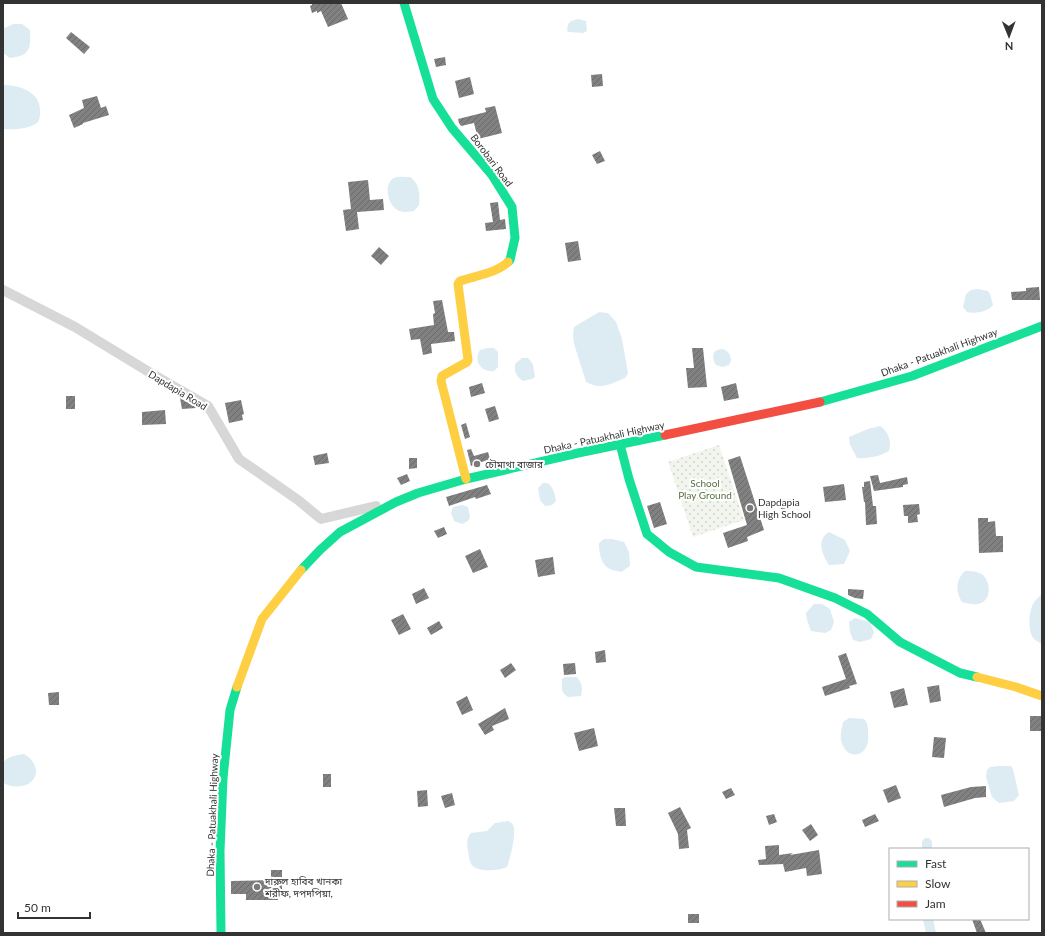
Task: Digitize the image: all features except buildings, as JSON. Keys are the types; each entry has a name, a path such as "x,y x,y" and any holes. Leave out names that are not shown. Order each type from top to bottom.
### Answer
{"main road":[{"name":"Borobari Road","path":"404,3 432,98 452,128 492,175 512,207 513,214 515,238 510,260 505,265 492,271 460,281 458,284 468,360 442,376 441,381 466,479"},
{"name":"Dhaka - Patuakhali Highway","path":"222,933 220,851 223,785 230,710 241,675 262,619 298,573 340,532 396,502 418,493 466,479 620,444 827,400 912,376 1042,326"},
{"path":"620,444 629,479 647,534 669,552 696,567 779,578 835,598 867,614 900,642 960,673 1016,687 1042,696"}],"street":[{"name":"Dapdapia Road","path":"3,290 75,327 208,406 239,459 298,500 321,519 396,502"}],"green space":[{"name":"School Play Ground","path":"719,445 744,520 693,537 668,462"}],"shaded area":[{"path":"578,19 586,21 587,31 583,33 567,31 568,24 571,21"},
{"path":"13,24 22,24 30,30 30,42 28,50 25,53 17,57 10,58 3,53 3,29"},
{"path":"3,85 16,86 33,94 37,99 40,111 39,120 37,123 25,128 3,129"},
{"path":"396,177 410,177 418,186 419,205 414,211 400,211 393,206 389,198 389,185"},
{"path":"978,289 988,291 993,305 981,312 967,312 963,307 966,294 971,290"},
{"path":"599,312 608,313 616,322 622,339 628,373 625,378 610,384 596,386 586,382 575,346 573,332 574,327"},
{"path":"494,348 498,352 498,367 494,371 485,370 478,362 477,358 480,350"},
{"path":"722,349 729,353 731,361 729,365 723,367 716,365 713,359 714,352"},
{"path":"522,358 528,358 533,364 535,377 532,379 523,381 516,374 515,364"},
{"path":"880,426 889,437 889,451 874,457 857,458 850,445 849,437"},
{"path":"543,483 549,484 553,490 556,501 552,505 545,506 540,500 538,488"},
{"path":"462,505 468,507 470,517 468,521 462,524 454,521 451,513 453,507"},
{"path":"829,532 845,540 850,551 844,564 829,565 822,552 821,543 825,535"},
{"path":"604,539 624,542 629,552 630,566 621,572 605,566 600,556 599,546 599,543"},
{"path":"965,571 981,574 985,578 989,590 985,601 979,604 962,602 958,594 958,582"},
{"path":"1042,594 1042,644 1035,640 1032,636 1030,620 1033,604"},
{"path":"814,604 822,604 830,609 834,622 831,630 825,633 811,631 806,613"},
{"path":"855,618 870,622 874,632 871,639 860,642 853,640 849,622"},
{"path":"565,677 577,677 582,686 581,696 568,697 564,693 562,690 562,679"},
{"path":"849,718 864,719 868,726 868,742 866,748 858,754 848,752 841,740 843,722"},
{"path":"24,754 31,759 36,770 32,781 21,786 5,784 3,782 3,762 13,756"},
{"path":"1011,766 1013,769 1019,795 1014,801 999,803 992,797 986,777 987,770 990,767"},
{"path":"508,821 512,823 514,828 514,839 507,867 483,870 474,867 470,861 467,846 469,835 471,833 487,831 495,823"}],"waterway":[{"path":"927,843 927,848"},
{"path":"928,920 931,933"}],"traffic: fast":[{"path":"404,3 433,99 452,128 492,175 512,207 515,238 510,260 508,262"},
{"path":"820,402 912,376 1042,326"},
{"path":"301,570 340,532 396,502 418,493 466,479 578,453 665,435"},
{"path":"620,444 629,479 647,534 669,552 696,567 779,578 835,598 867,614 900,642 960,673 977,677"},
{"path":"221,933 220,851 223,778 230,710 237,687"}],"traffic: slow":[{"path":"466,479 441,381 442,376 468,360 458,284 460,281 498,269 508,262"},
{"path":"237,687 262,619 301,570"},
{"path":"977,677 1016,687 1042,696"}],"traffic: jam":[{"path":"665,435 820,402"}],"place":[{"name":"চৌমাথা বাজার","path":"477,464"},
{"name":"Dapdapia High School","path":"750,508"},
{"name":"দারুল হাবিব খানকা শরীফ, দপদপিয়া,","path":"257,887"}]}
